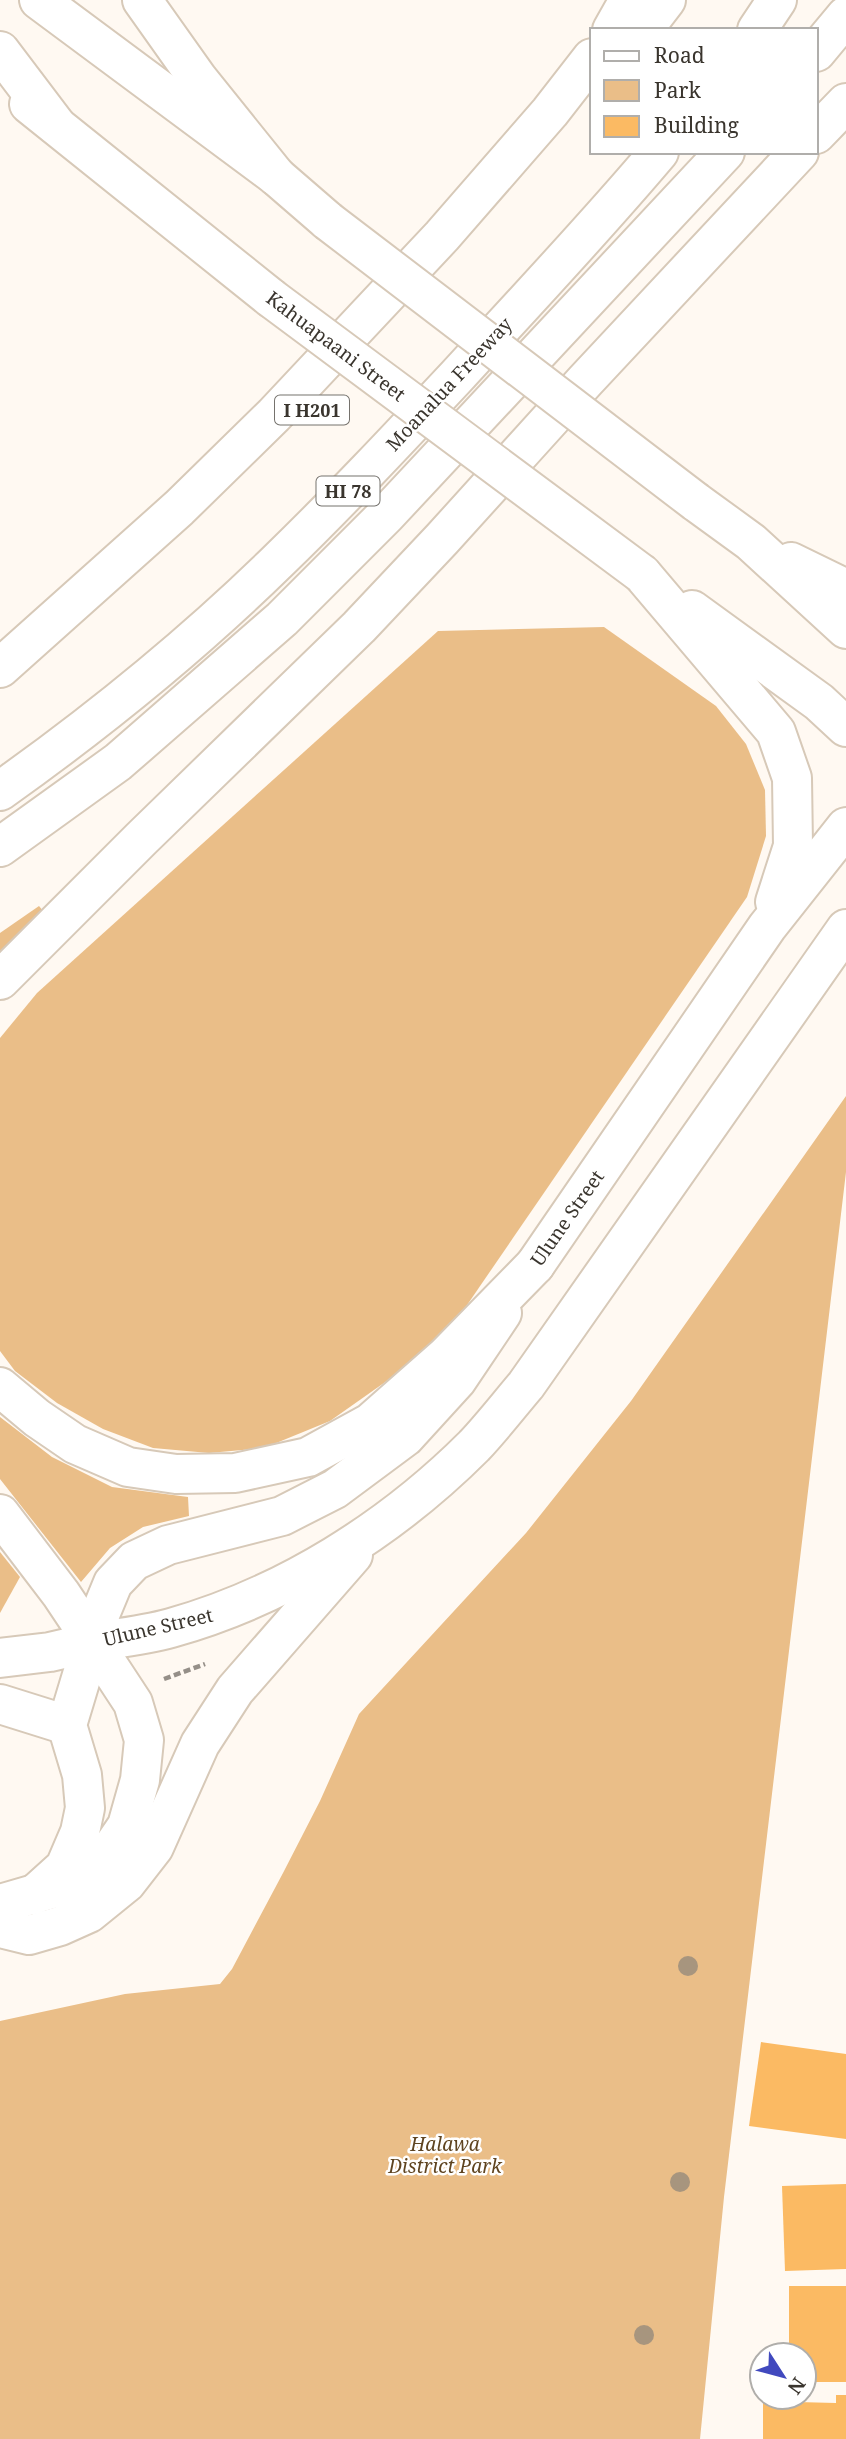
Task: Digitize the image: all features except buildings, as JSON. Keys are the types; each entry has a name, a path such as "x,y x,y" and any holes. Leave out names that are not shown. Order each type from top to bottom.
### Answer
{"main road":[{"path":"39,0 276,176 328,221 751,542 846,629"},
{"path":"142,0 198,79 276,176"},
{"path":"613,28 629,0"},
{"path":"645,28 666,0"},
{"path":"758,28 777,0"},
{"path":"818,50 846,16"},
{"path":"0,51 56,125"},
{"path":"0,668 179,508 274,415 442,236 550,112 590,61"},
{"name":"Kahuapaani Street","path":"0,81 271,298 819,702 846,727"},
{"name":"I H201","path":"0,694 102,613 197,528 447,264 524,179 590,96"},
{"path":"818,132 846,103"},
{"name":"Moanalua Freeway","path":"0,791 44,760 169,659 275,564 369,470 530,297 657,154"},
{"path":"0,847 118,762 282,619 386,515 722,154"},
{"path":"0,980 359,627 797,154"},
{"path":"751,542 846,589"},
{"path":"642,574 776,732 792,778 793,846 767,927"},
{"name":"Ulune Street","path":"846,827 767,927 457,1380 405,1437 335,1489 282,1516 168,1545 134,1561 113,1583 93,1642 169,1628 221,1612 278,1586 374,1532 474,1445 526,1385 846,929"},
{"path":"0,993 51,928"},
{"path":"0,1387 37,1418 75,1444 128,1467 176,1474 235,1473 296,1460 308,1457 370,1423 446,1356 535,1265"},
{"path":"0,1514 61,1594 133,1703 144,1740 140,1780 127,1826 103,1861 76,1882 17,1900"},
{"path":"0,1928 29,1935 60,1926 89,1913 126,1883 154,1847 200,1744 235,1690 374,1532"},
{"path":"0,1658 50,1652 93,1642"},
{"path":"17,1900 65,1867 80,1832 85,1808 82,1775 66,1725 93,1642"},
{"path":"0,1704 66,1725"}],"path":[{"path":"160,1681 209,1662"}],"green space":[{"path":"604,627 716,706 746,744 765,790 766,836 747,897 465,1308 408,1366 330,1421 264,1448 209,1453 153,1448 103,1429 57,1403 15,1371 0,1351 0,1038 37,993 438,631"},
{"path":"39,906 47,916 0,961 0,933"},
{"name":"Halawa District Park","path":"846,1096 846,1172 724,2197 700,2439 0,2439 0,2021 125,1994 220,1984 232,1969 283,1873 320,1801 359,1714 526,1533 631,1401"},
{"path":"0,1417 52,1457 112,1487 188,1497 189,1516 143,1527 110,1548 81,1582 0,1479"},
{"path":"0,1552 20,1577 0,1613"}]}
